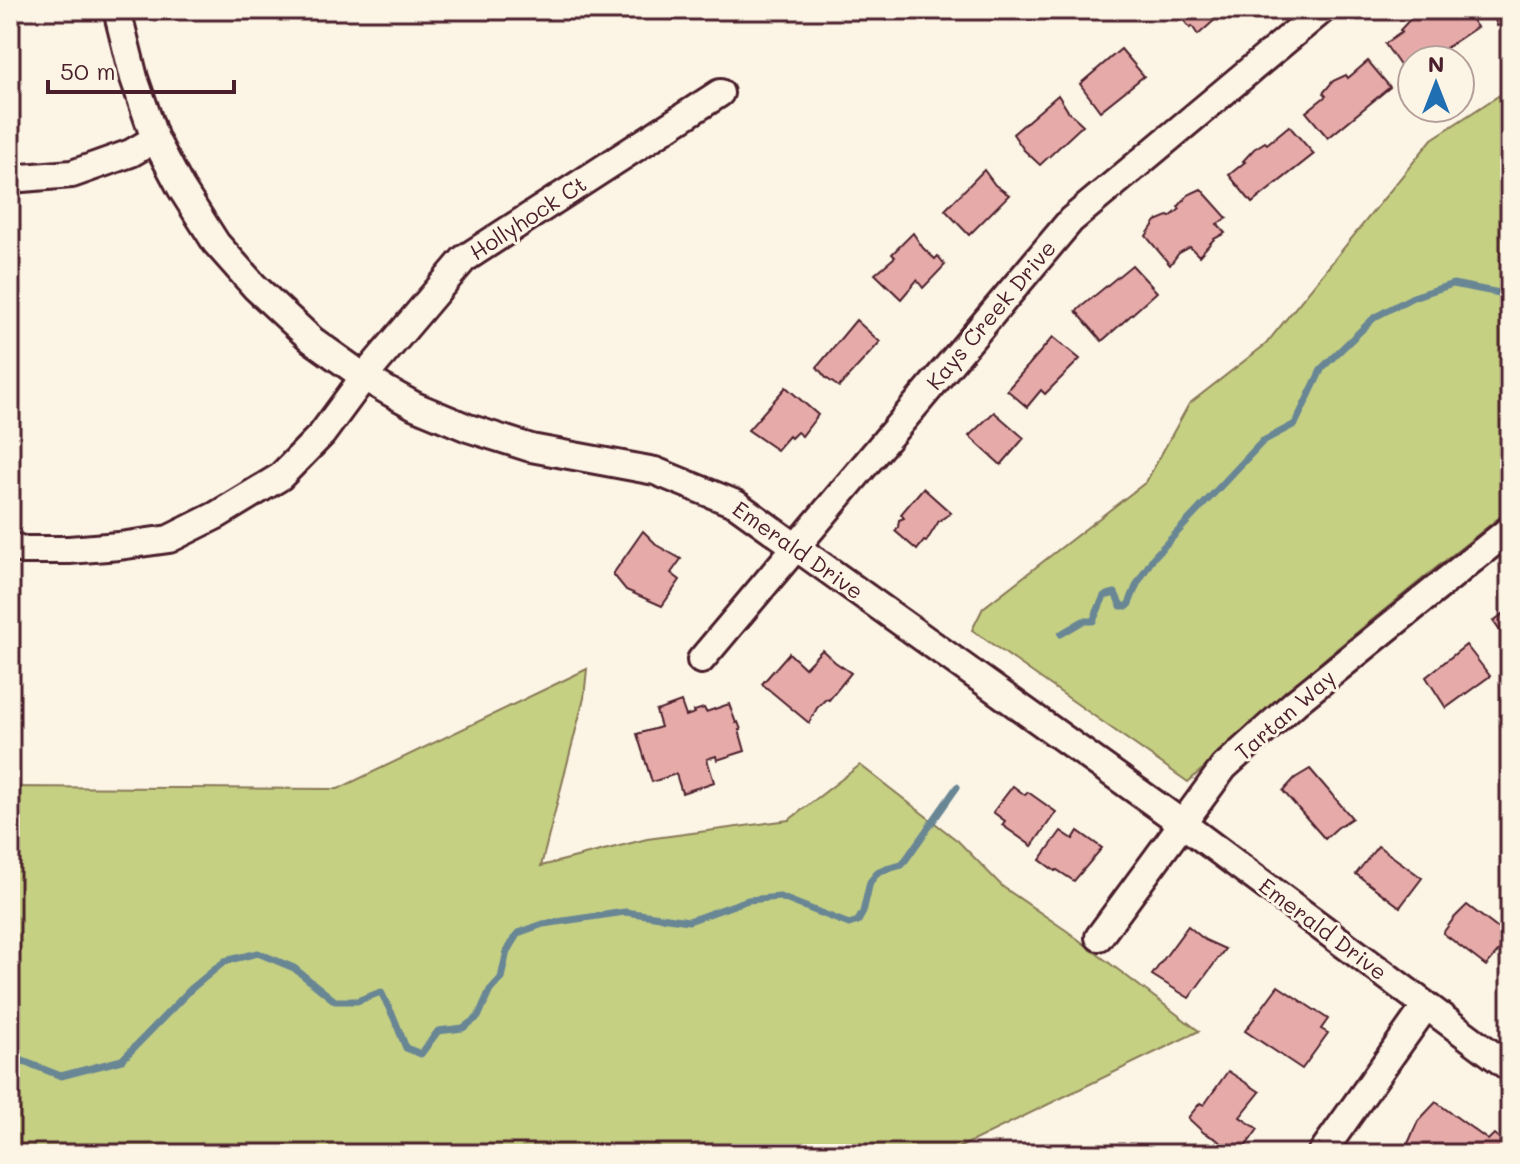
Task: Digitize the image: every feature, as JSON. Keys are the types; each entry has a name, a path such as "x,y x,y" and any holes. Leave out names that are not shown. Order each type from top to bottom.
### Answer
{"street":[{"name":"Emerald Drive","path":"117,10 134,78 155,139 181,188 216,243 255,287 312,340 364,377 415,406 468,428 531,448 655,471 736,504 1183,824 1510,1068"},
{"name":"Kays Creek Drive","path":"701,660 1071,220 1322,10"},
{"name":"Hollyhock Ct","path":"10,546 23,550 69,550 169,539 217,515 280,477 322,434 364,377 464,259 720,93"},
{"path":"10,179 72,174 131,153 155,139"},
{"name":"Tartan Way","path":"1099,937 1224,767 1296,702 1510,529"},
{"path":"1321,1154 1426,1006"}],"green space":[{"path":"1506,91 1510,98 1510,509 1328,656 1188,782 972,630 983,608 1146,482 1189,404 1266,344 1432,139 1455,124 1476,124 1476,110"},
{"path":"587,669 584,698 541,866 647,839 789,820 860,765 958,841 1003,887 1067,931 1199,1031 946,1154 10,1154 10,787 338,789"}],"building":[{"path":"1175,10 1210,10 1218,17 1198,35"},
{"path":"1425,10 1464,10 1477,27 1452,44 1396,44 1396,60 1385,44 1402,32 1400,30 1414,15"},
{"path":"1492,10 1510,10 1510,21 1497,26"},
{"path":"1121,49 1144,76 1100,111 1080,84"},
{"path":"1368,61 1390,87 1328,138 1306,112 1326,96 1323,93 1333,81 1346,75 1348,78"},
{"path":"1058,95 1068,111 1083,125 1040,165 1013,134"},
{"path":"1289,126 1314,154 1252,203 1229,175 1245,162 1254,149 1265,142 1267,144"},
{"path":"984,170 995,185 1009,195 969,235 945,210"},
{"path":"1201,189 1227,218 1217,224 1225,233 1214,239 1199,256 1190,247 1179,253 1170,265 1146,236 1156,221 1170,217 1180,209 1178,207 1188,195"},
{"path":"913,233 923,248 935,259 938,256 945,265 923,288 917,280 901,299 875,274 895,257 892,254"},
{"path":"1132,265 1157,292 1102,341 1076,311"},
{"path":"856,320 880,342 839,387 817,367"},
{"path":"1053,337 1080,359 1045,394 1041,390 1027,407 1007,390"},
{"path":"786,387 818,415 802,436 797,432 791,438 789,436 777,450 748,430"},
{"path":"994,412 1024,438 1001,465 969,436"},
{"path":"923,488 951,513 939,521 917,550 895,531 899,520 904,518 901,514"},
{"path":"643,531 658,546 681,559 671,573 680,580 662,606 626,590 613,574"},
{"path":"1510,609 1510,645 1493,621"},
{"path":"1466,645 1490,676 1446,708 1426,677"},
{"path":"822,650 851,673 829,700 826,699 817,708 809,723 762,684 789,653 805,668"},
{"path":"681,702 686,716 704,708 706,712 729,704 741,730 745,751 717,760 716,756 707,759 714,782 682,793 676,774 652,782 637,734 661,727 656,711"},
{"path":"1310,769 1352,818 1325,839 1283,791 1295,778"},
{"path":"1013,786 1025,795 1028,792 1056,812 1032,846 1002,825 1005,821 993,812"},
{"path":"1061,831 1073,839 1078,831 1102,848 1074,881 1040,860"},
{"path":"1378,846 1422,878 1400,907 1356,874"},
{"path":"1467,905 1510,938 1486,966 1443,933"},
{"path":"1188,926 1205,940 1225,949 1189,998 1152,975"},
{"path":"1278,986 1328,1019 1321,1029 1328,1033 1302,1069 1245,1031"},
{"path":"1228,1071 1260,1092 1240,1117 1258,1129 1240,1154 1235,1154 1204,1133 1188,1118 1200,1103 1204,1105"},
{"path":"1436,1102 1488,1140 1494,1134 1510,1147 1504,1154 1412,1154 1405,1150 1418,1121"}],"waterway":[{"path":"1061,634 1083,621 1093,621 1104,596 1115,593 1121,606 1128,606 1153,558 1263,441 1295,424 1322,368 1375,317 1413,297 1453,284 1510,295"},
{"path":"10,1056 61,1076 122,1060 191,989 225,961 258,953 294,968 335,1001 357,1001 381,992 406,1048 421,1054 438,1031 463,1028 478,1017 490,990 501,978 507,951 518,933 543,924 625,912 689,921 748,900 780,897 849,924 858,921 870,882 879,871 902,865 957,787"}]}
